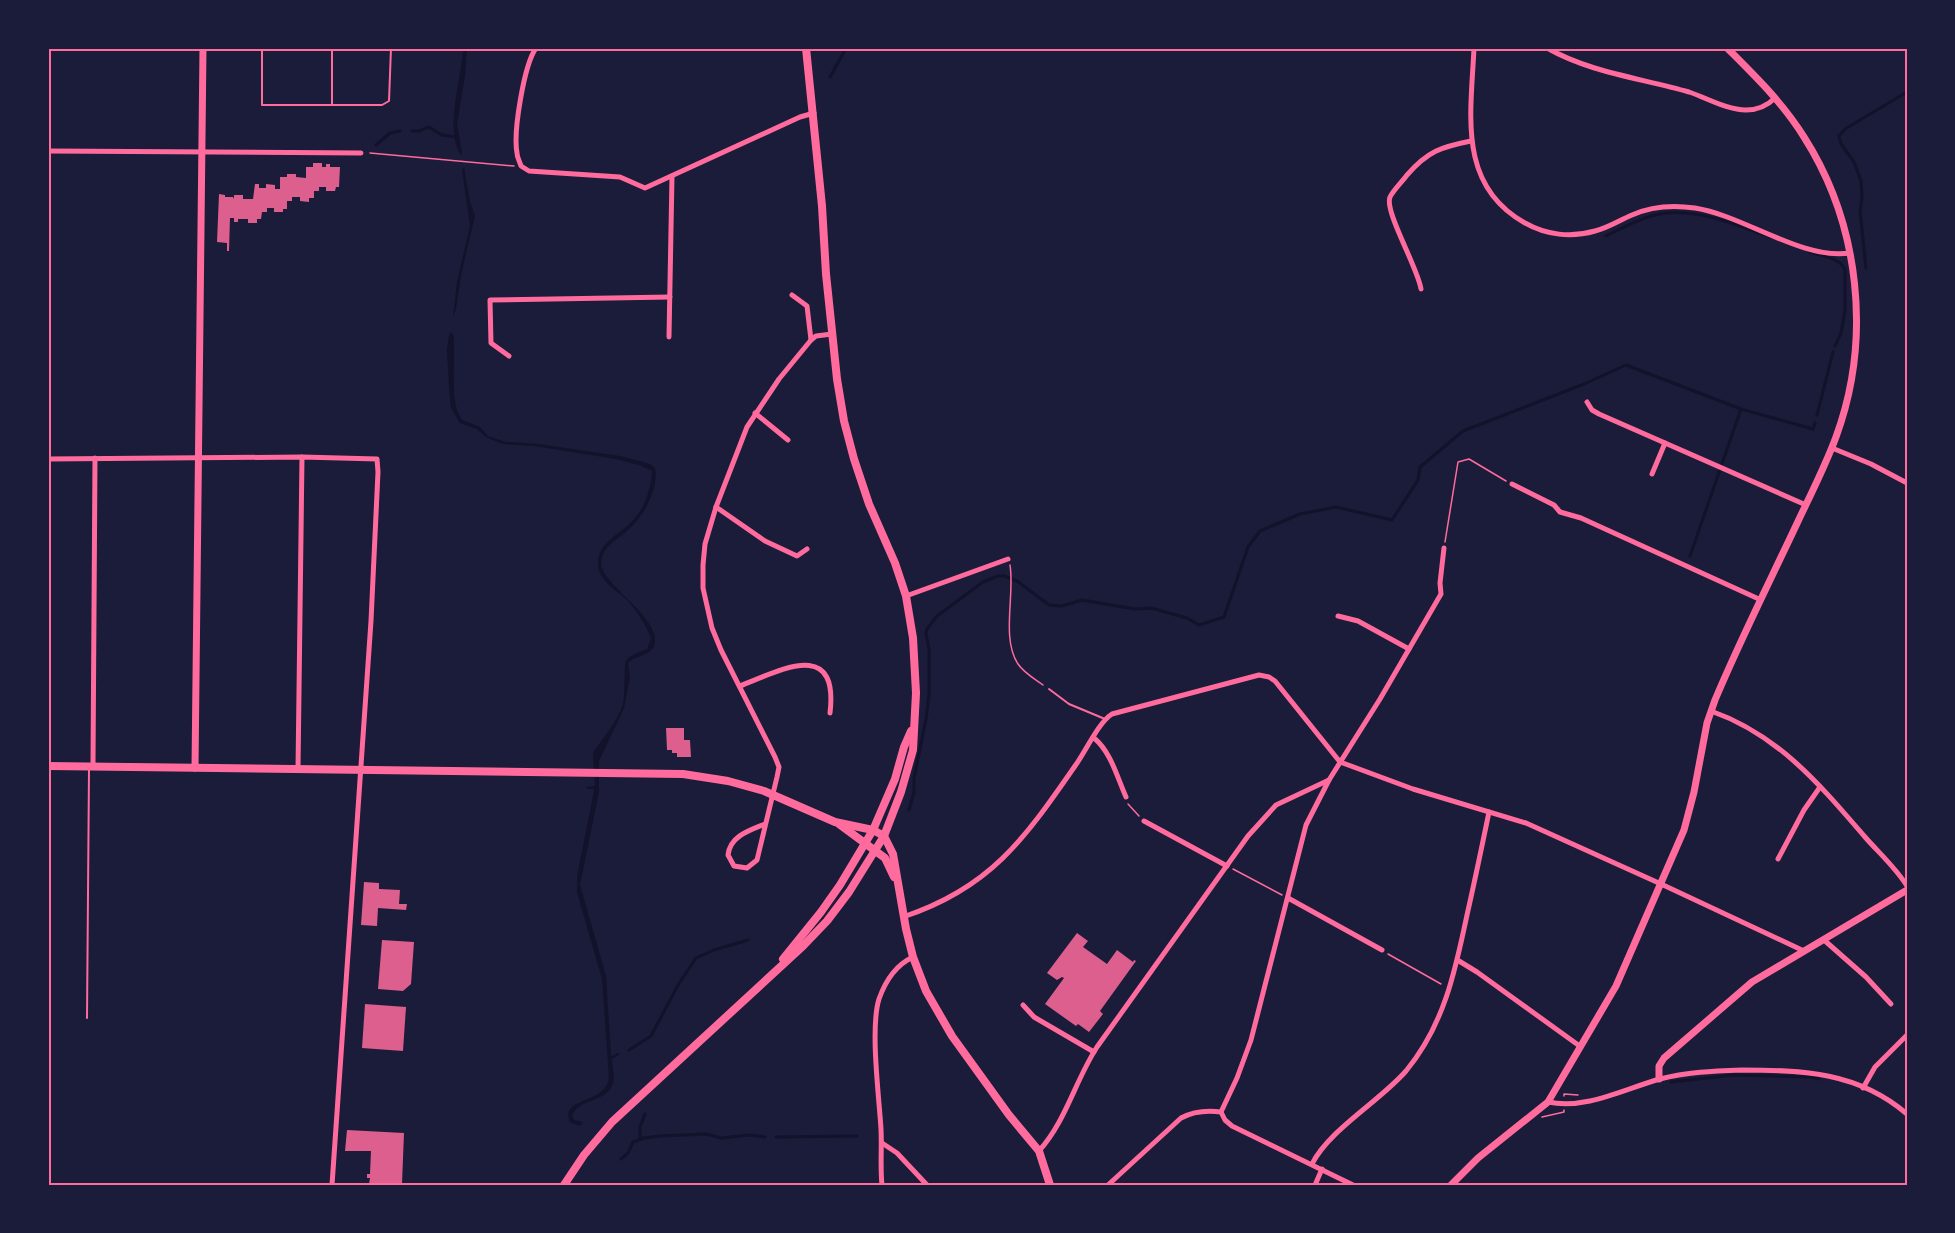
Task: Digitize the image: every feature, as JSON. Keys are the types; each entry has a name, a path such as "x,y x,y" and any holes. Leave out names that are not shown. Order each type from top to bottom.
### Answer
{"main road":[{"path":"564,1185 584,1155 612,1122 803,946 827,921 849,892 884,836 901,792 913,750 915,656 906,596 899,572 869,504 844,421 832,334 814,113 806,48"},
{"path":"768,976 821,912 873,830 895,779 912,729"},
{"path":"48,766 626,772 707,777 773,794 835,822 885,858 898,885"},
{"path":"835,822 873,830 884,836 893,854 903,917 913,957 926,991 952,1036 1009,1115 1039,1151 1050,1185"}],"street":[{"path":"195,768 203,48"},
{"path":"536,48 530,56 525,74 516,136 517,154 521,166 530,171 620,177 645,188 800,117 814,113"},
{"path":"1474,48 1472,141 1481,177 1495,201 1520,220 1541,231 1581,234 1596,231 1642,210 1677,206 1724,216 1814,250 1834,255 1850,253"},
{"path":"1547,48 1596,70 1687,92 1738,109 1752,110 1775,98"},
{"path":"1451,1185 1478,1158 1548,1102 1625,968 1689,812 1704,734 1711,711 1832,448 1848,395 1857,316 1855,282 1842,221 1828,183 1803,135 1775,98 1727,48"},
{"path":"1421,289 1419,278 1391,215 1390,196 1428,154 1442,147 1472,141"},
{"path":"48,151 361,153"},
{"path":"669,337 672,176"},
{"path":"792,295 807,306 811,340"},
{"path":"509,356 492,344 490,300 670,297"},
{"path":"765,824 733,841 728,855 734,866 742,869 754,864 761,847 778,764 712,628 704,588 705,544 741,440 755,413 811,340 816,336 832,334"},
{"path":"1587,402 1592,410 1599,414 1806,506"},
{"path":"755,413 788,440"},
{"path":"1652,474 1665,444"},
{"path":"1832,448 1871,464 1907,483"},
{"path":"298,769 302,457"},
{"path":"48,459 302,457 377,459 370,621 332,1185"},
{"path":"91,766 95,458"},
{"path":"1512,484 1554,505 1560,512 1581,518 1761,600"},
{"path":"716,507 765,541 793,555 798,555 807,549"},
{"path":"1221,1112 1238,1078 1251,1040 1306,825 1329,780 1441,594 1444,548"},
{"path":"906,596 1008,559"},
{"path":"1338,616 1358,621 1409,649"},
{"path":"740,686 794,665 811,664 820,669 826,677 830,688 830,713"},
{"path":"903,917 930,908 994,869 1027,833 1105,719 1112,714 1259,675 1275,681 1340,762 1413,789 1526,823 1804,951"},
{"path":"1659,1079 1659,1066 1664,1058 1752,982 1907,888 1896,871 1794,760 1773,743 1711,711"},
{"path":"1094,738 1108,755 1126,797"},
{"path":"1039,1151 1047,1143 1069,1106 1094,1052 1248,836 1276,805 1329,780"},
{"path":"1778,859 1804,810 1820,787"},
{"path":"1312,1164 1321,1149 1406,1071 1433,1031 1450,989 1458,961 1489,812"},
{"path":"1144,820 1227,866"},
{"path":"1288,898 1382,950"},
{"path":"1824,939 1892,1004"},
{"path":"882,1185 879,1166 882,1143 875,1035 878,1001 889,978 899,965 913,957"},
{"path":"1458,961 1477,972 1581,1047"},
{"path":"1023,1005 1034,1017 1094,1052"},
{"path":"1863,1088 1875,1067 1907,1035"},
{"path":"1548,1102 1587,1101 1659,1079 1685,1074 1713,1071 1795,1071 1828,1075 1863,1088 1892,1102 1907,1114"},
{"path":"1108,1185 1181,1118 1202,1111 1221,1112"},
{"path":"1221,1112 1232,1126 1353,1185"},
{"path":"882,1143 897,1153 927,1185"},
{"path":"1315,1185 1322,1169"}],"lane":[{"path":"262,48 262,105 387,104 391,48"},
{"path":"332,48 332,105"},
{"path":"1049,689 1070,704 1105,719"},
{"path":"87,1018 91,766"}],"path":[{"path":"361,153 521,166"},
{"path":"1444,548 1452,488 1460,460 1469,459 1512,484"},
{"path":"1008,559 1011,575 1012,648 1018,664 1049,689"},
{"path":"1129,805 1137,814"},
{"path":"1227,866 1288,898"},
{"path":"1382,950 1450,989"},
{"path":"1564,1094 1584,1094"}],"shaded area":[{"path":"463,48 467,48 465,76 457,124 461,155 456,145 454,118"},
{"path":"464,167 470,202 475,216 453,317 457,282 470,226 462,170"},
{"path":"451,332 454,336 454,395 457,411 462,420 480,427 488,436 506,442 539,444 620,456 650,464 655,468 655,484 645,509 635,523 611,543 601,563 610,581 641,613 655,636 652,649 628,663 630,678 624,708 599,761 599,792 580,885 606,976 611,1055 620,1054 612,1059 614,1081 609,1090 575,1110 572,1116 574,1120 583,1122 580,1126 570,1122 568,1114 571,1108 601,1092 609,1077 602,979 577,892 577,876 594,789 586,787 595,786 593,753 614,723 623,704 626,661 647,649 651,639 644,624 627,600 601,575 598,564 604,546 638,514 648,493 652,471 616,459 534,446 503,444 486,437 477,429 460,423 451,408 447,350"}],"building":[{"path":"313,163 322,163 322,167 330,164 330,167 340,167 339,187 336,187 335,191 326,191 326,187 319,187 319,191 314,191 314,198 309,198 309,202 300,201 300,197 292,197 292,201 287,201 287,209 283,209 283,212 274,212 274,208 267,208 267,212 262,212 261,219 257,219 257,223 248,223 248,219 238,219 238,222 234,222 234,218 230,218 229,251 227,251 227,243 217,242 219,194 234,199 234,195 243,195 243,199 253,199 255,184 259,184 259,188 266,188 266,184 275,185 275,189 280,189 280,177 296,174 296,177 306,178 306,167 313,167"},
{"path":"666,728 684,728 684,740 690,740 691,757 677,757 677,753 667,750"},
{"path":"364,882 379,883 379,889 400,890 399,904 407,904 406,910 378,908 377,926 361,925"},
{"path":"1077,933 1088,941 1083,947 1107,964 1117,950 1133,962 1136,961 1100,1011 1103,1014 1089,1032 1078,1024 1076,1026 1045,1004 1064,978 1057,980 1047,973"},
{"path":"382,940 414,942 411,984 403,991 378,989"},
{"path":"365,1004 406,1007 403,1051 362,1048"},
{"path":"347,1130 404,1133 402,1184 369,1184 370,1178 367,1178 367,1174 370,1174 371,1151 345,1151"}],"waterway":[{"path":"830,77 846,48"},
{"path":"1866,268 1860,211 1861,181 1854,162 1841,144 1839,136 1845,129 1907,92"},
{"path":"412,131 429,127 442,135 456,137"},
{"path":"376,145 390,133 400,131"},
{"path":"1606,236 1651,216 1679,213 1719,219 1770,237"},
{"path":"1810,252 1835,260 1845,270 1845,311 1841,333 1835,346"},
{"path":"1817,415 1833,352"},
{"path":"909,810 914,792 914,778 929,693 927,629 937,616 983,582 1004,576 1017,581 1049,605 1062,606 1082,600 1135,609 1151,608 1187,618 1199,625 1224,617 1248,547 1260,531 1300,514 1336,507 1392,520 1418,480 1420,467 1463,431 1584,384 1626,365 1741,409 1813,429 1815,423"},
{"path":"1690,556 1741,409"},
{"path":"629,1050 651,1036 678,985 696,958 748,940"},
{"path":"1671,1082 1734,1075 1819,1079"},
{"path":"640,1139 640,1127 645,1114"},
{"path":"621,1159 628,1153 633,1142 644,1138 706,1134 721,1138 750,1135 765,1137"},
{"path":"776,1137 857,1136"}]}
